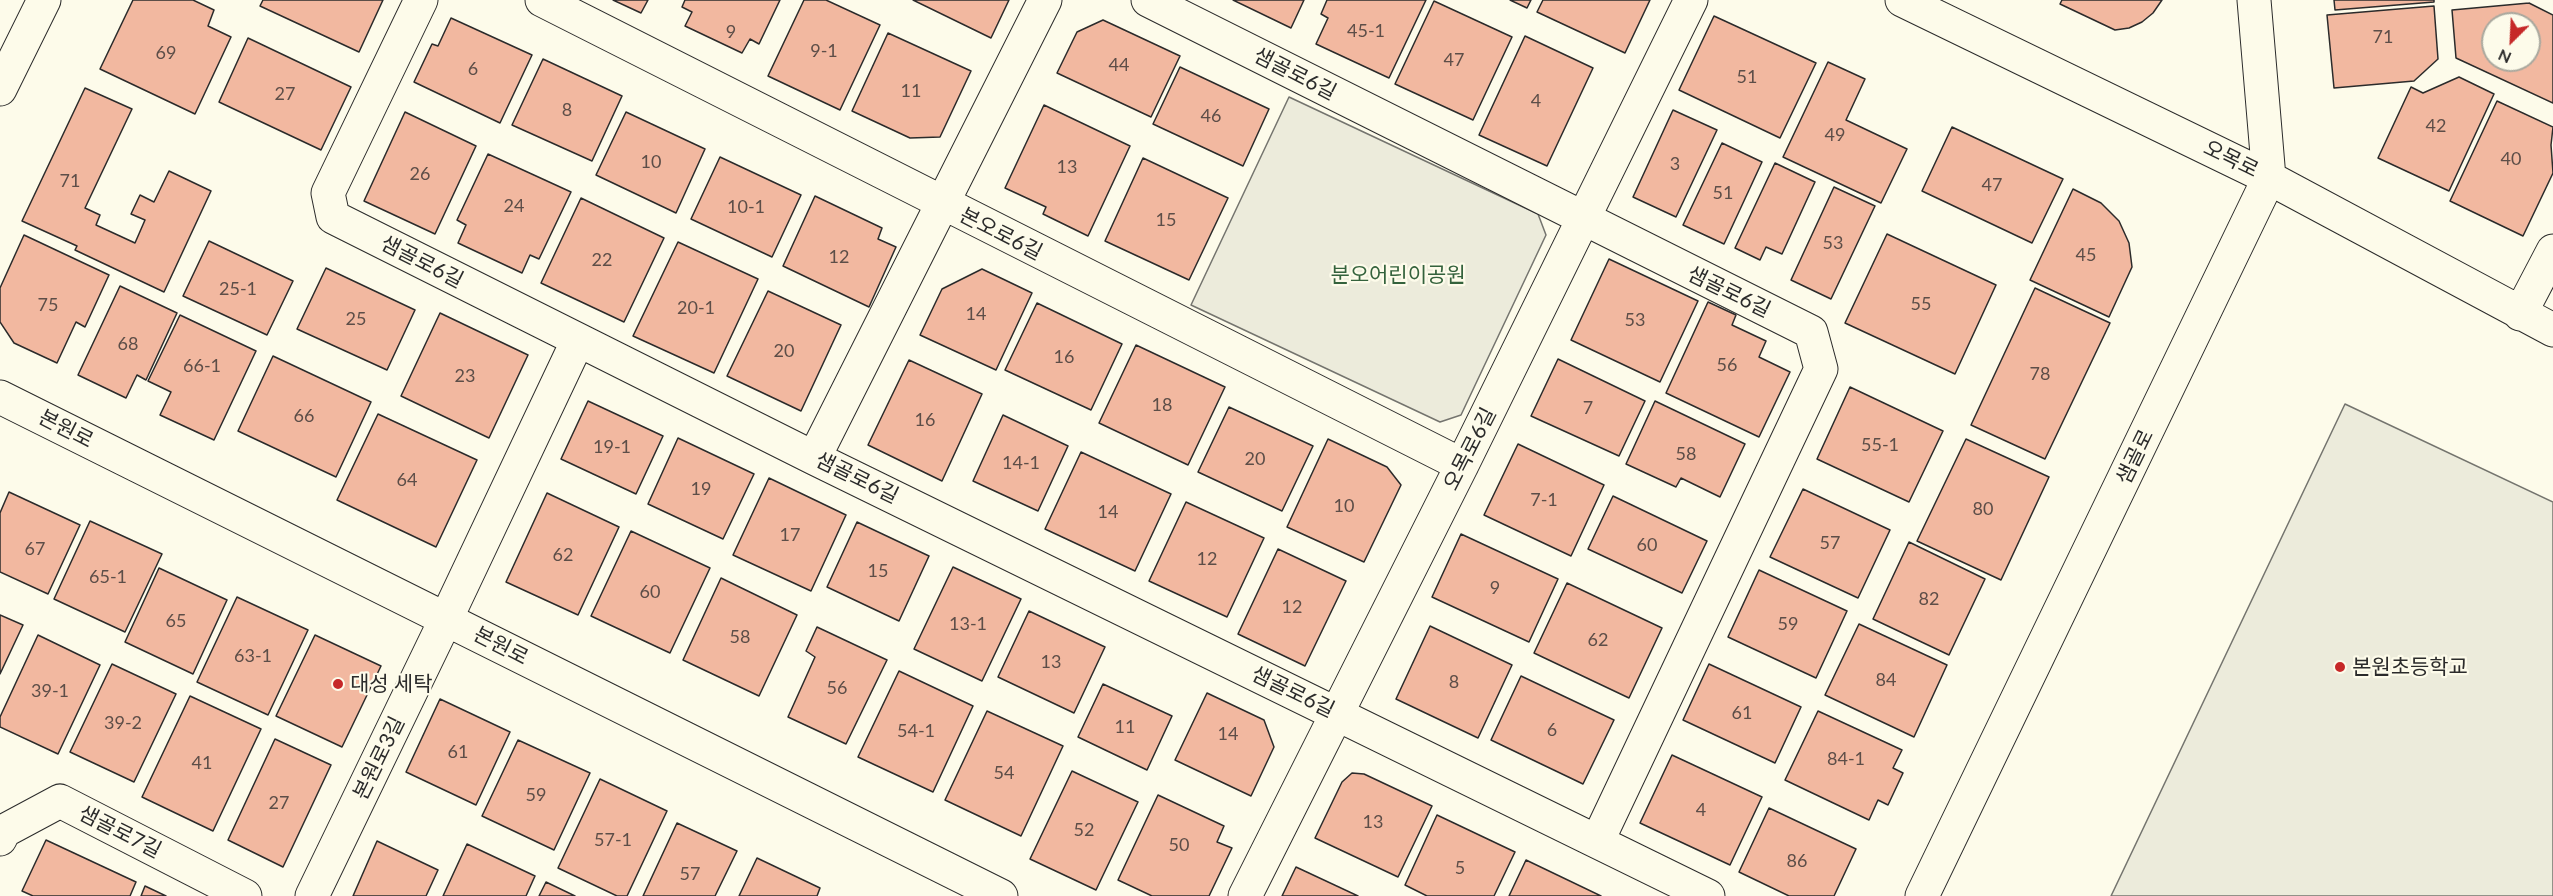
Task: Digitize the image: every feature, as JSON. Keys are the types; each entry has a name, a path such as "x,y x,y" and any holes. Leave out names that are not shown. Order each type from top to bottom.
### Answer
{"street":[{"path":"0,90 45,0"},
{"name":"샘골로6길","path":"421,0 327,193 333,217 814,458 1598,840 1708,896"},
{"name":"본오로6길","path":"542,0 1462,465"},
{"path":"814,458 944,205 1045,0"},
{"name":"샘골로6길","path":"1148,0 1811,332 1821,369 1598,840"},
{"name":"오목로6길","path":"1245,896 1584,220 1691,0"},
{"name":"오목로","path":"1902,0 2269,178 2553,330"},
{"path":"2254,0 2269,178"},
{"name":"샘골로","path":"1922,896 2269,178"},
{"path":"2520,314 2553,251"},
{"name":"본원로3길","path":"312,896 578,340"},
{"name":"본원로","path":"0,397 1001,896"},
{"name":"샘골로7길","path":"0,839 4,831 60,801 246,896"}],"green space":[{"name":"분오어린이공원","path":"1289,97 1538,214 1546,235 1461,415 1440,422 1191,305"},
{"name":"본원초등학교","path":"2345,404 2553,502 2553,896 2111,896"}],"building":[{"path":"133,0 193,0 214,10 208,26 231,37 195,114 100,69"},
{"path":"263,0 383,0 359,52 260,6"},
{"path":"613,0 648,0 641,13"},
{"path":"685,0 780,0 759,44 750,39 742,53 685,26 692,12 682,7"},
{"path":"804,0 826,0 880,25 840,110 768,76"},
{"path":"913,0 1009,0 991,38"},
{"path":"1233,0 1304,0 1291,28"},
{"path":"1327,0 1426,0 1389,78 1316,44 1328,18 1321,14"},
{"path":"1510,0 1531,0 1527,8"},
{"path":"1543,0 1650,0 1625,53 1537,12"},
{"path":"2062,0 2162,0 2153,13 2142,22 2129,28 2115,30 2060,4"},
{"path":"2334,0 2434,0 2434,2 2335,10"},
{"path":"1434,1 1512,37 1473,120 1395,84"},
{"path":"2529,3 2553,15 2553,103 2486,72 2541,72 2541,12 2481,12 2481,70 2456,58 2452,10"},
{"path":"2434,6 2438,59 2414,81 2334,88 2327,15"},
{"path":"1714,16 1816,63 1780,138 1679,90"},
{"path":"451,18 532,55 500,123 414,82 432,44 438,46"},
{"path":"1103,20 1180,56 1151,117 1057,73 1077,32"},
{"path":"888,33 971,71 940,137 910,138 852,111"},
{"path":"1525,36 1593,68 1547,166 1479,135"},
{"path":"248,38 351,87 321,150 219,102"},
{"path":"543,59 622,96 592,161 512,125"},
{"path":"1828,62 1865,79 1846,120 1907,149 1881,203 1783,157"},
{"path":"1180,67 1269,109 1243,166 1153,124"},
{"path":"2459,77 2494,94 2449,191 2378,158 2411,87 2423,93"},
{"path":"85,88 132,109 85,208 100,215 96,225 135,243 145,220 131,214 140,195 154,202 169,171 211,191 164,292 75,250 77,246 22,221"},
{"path":"2497,101 2553,127 2551,145 2553,173 2523,236 2450,201"},
{"path":"1044,105 1130,146 1088,236 1043,214 1046,207 1005,188"},
{"path":"1673,110 1717,130 1676,217 1633,197"},
{"path":"405,112 476,146 435,234 364,201"},
{"path":"626,112 705,149 676,213 596,175"},
{"path":"1952,127 2063,179 2032,243 1922,191"},
{"path":"1722,143 1762,162 1724,244 1683,225"},
{"path":"488,154 571,192 539,259 530,255 522,273 458,243 466,225 457,220"},
{"path":"720,157 801,195 772,257 691,219"},
{"path":"1143,158 1228,198 1189,280 1105,241"},
{"path":"1775,163 1815,182 1782,254 1766,247 1760,260 1735,248"},
{"path":"1834,187 1875,206 1831,299 1791,280"},
{"path":"2073,189 2101,203 2119,221 2129,243 2132,267 2109,317 2030,280"},
{"path":"815,196 882,228 878,239 896,247 869,307 783,266"},
{"path":"581,198 664,238 624,322 541,283"},
{"path":"1887,234 1996,285 1955,374 1845,323"},
{"path":"24,235 109,275 85,327 76,322 57,363 14,343 0,322 0,288"},
{"path":"209,241 293,281 267,335 183,296"},
{"path":"678,242 758,279 714,373 633,336"},
{"path":"1609,259 1698,301 1660,382 1571,340"},
{"path":"326,268 415,310 387,370 297,329"},
{"path":"982,269 1032,293 996,370 920,335 942,289"},
{"path":"120,286 177,313 146,380 137,375 126,398 78,375"},
{"path":"2035,288 2110,323 2045,459 1971,425"},
{"path":"768,291 841,325 801,411 727,376"},
{"path":"1708,302 1736,315 1732,325 1766,341 1759,357 1790,372 1759,437 1666,393"},
{"path":"1037,303 1122,344 1091,410 1005,370"},
{"path":"440,313 528,355 489,438 401,396"},
{"path":"180,315 256,351 214,440 160,415 171,392 148,381"},
{"path":"1136,345 1225,387 1188,465 1099,423"},
{"path":"273,356 371,402 336,477 238,431"},
{"path":"1558,359 1645,401 1619,456 1531,416"},
{"path":"909,360 982,394 942,481 868,445"},
{"path":"1850,387 1943,431 1909,502 1817,459"},
{"path":"588,401 663,436 636,494 561,459"},
{"path":"1655,401 1745,444 1720,497 1681,478 1676,487 1626,464"},
{"path":"1229,407 1313,446 1282,511 1198,472"},
{"path":"378,414 477,460 436,547 337,500"},
{"path":"1003,415 1068,446 1038,511 973,481"},
{"path":"678,438 754,474 723,539 648,504"},
{"path":"1328,439 1387,467 1401,485 1364,562 1287,527"},
{"path":"1966,439 2049,477 2001,580 1917,541"},
{"path":"1518,444 1604,485 1571,556 1484,515"},
{"path":"1081,452 1171,494 1135,571 1045,529"},
{"path":"769,478 846,515 811,591 733,555"},
{"path":"1803,489 1890,530 1858,598 1770,557"},
{"path":"9,492 80,525 48,594 0,572 0,513"},
{"path":"547,493 619,527 578,615 506,582"},
{"path":"1613,496 1707,541 1682,593 1588,549"},
{"path":"1186,502 1264,538 1227,617 1149,581"},
{"path":"90,521 162,554 125,632 54,599"},
{"path":"857,522 929,556 899,621 827,587"},
{"path":"631,531 710,568 670,653 591,616"},
{"path":"1461,534 1558,579 1529,642 1432,597"},
{"path":"1909,542 1985,579 1949,655 1873,619"},
{"path":"1278,549 1346,581 1305,666 1238,634"},
{"path":"953,567 1021,599 982,681 914,649"},
{"path":"159,568 227,600 193,674 125,642"},
{"path":"1759,570 1847,611 1816,678 1728,637"},
{"path":"721,578 797,615 759,696 683,660"},
{"path":"1567,583 1662,628 1629,698 1534,653"},
{"path":"237,597 308,630 268,715 197,682"},
{"path":"1029,611 1105,647 1074,713 998,677"},
{"path":"0,615 23,625 0,674"},
{"path":"1859,624 1947,665 1914,737 1825,695"},
{"path":"1430,626 1512,665 1478,738 1396,699"},
{"path":"817,627 887,660 846,744 788,717 815,657 806,651"},
{"path":"38,635 100,665 58,754 0,727 0,717"},
{"path":"315,635 381,666 342,747 276,716"},
{"path":"112,664 176,694 134,782 70,752"},
{"path":"1709,664 1801,707 1775,763 1683,720"},
{"path":"899,671 973,706 933,792 858,757"},
{"path":"1521,676 1614,720 1583,784 1491,740"},
{"path":"1103,684 1172,716 1147,770 1078,737"},
{"path":"1207,693 1264,720 1274,747 1251,796 1175,760"},
{"path":"190,696 261,729 213,831 142,797"},
{"path":"440,699 510,732 476,805 406,772"},
{"path":"987,711 1063,746 1021,836 945,800"},
{"path":"1818,711 1902,750 1893,768 1903,773 1888,805 1878,800 1869,820 1785,780"},
{"path":"275,739 331,765 283,867 228,840"},
{"path":"518,740 590,773 554,850 482,816"},
{"path":"1672,755 1762,797 1730,865 1640,823"},
{"path":"1072,771 1138,802 1096,890 1030,859"},
{"path":"1352,773 1364,774 1432,806 1398,877 1315,838 1342,782"},
{"path":"600,779 667,811 627,896 617,896 558,868"},
{"path":"1158,795 1224,826 1217,842 1232,848 1209,896 1152,896 1118,880"},
{"path":"1769,808 1856,849 1834,896 1789,896 1739,872"},
{"path":"1437,815 1515,852 1494,896 1427,896 1405,885"},
{"path":"677,823 737,851 715,896 643,896"},
{"path":"46,840 136,882 130,896 33,896 22,891"},
{"path":"377,841 438,870 426,896 353,896"},
{"path":"467,844 535,876 526,896 443,896"},
{"path":"757,858 820,888 817,896 739,896"},
{"path":"1526,860 1601,896 1509,896"},
{"path":"1296,867 1358,896 1282,896"},
{"path":"546,882 575,896 539,896"},
{"path":"145,886 166,896 141,896"}],"place":[{"name":"본원초등학교","path":"2340,667"},
{"name":"대성 세탁","path":"338,684"}]}
